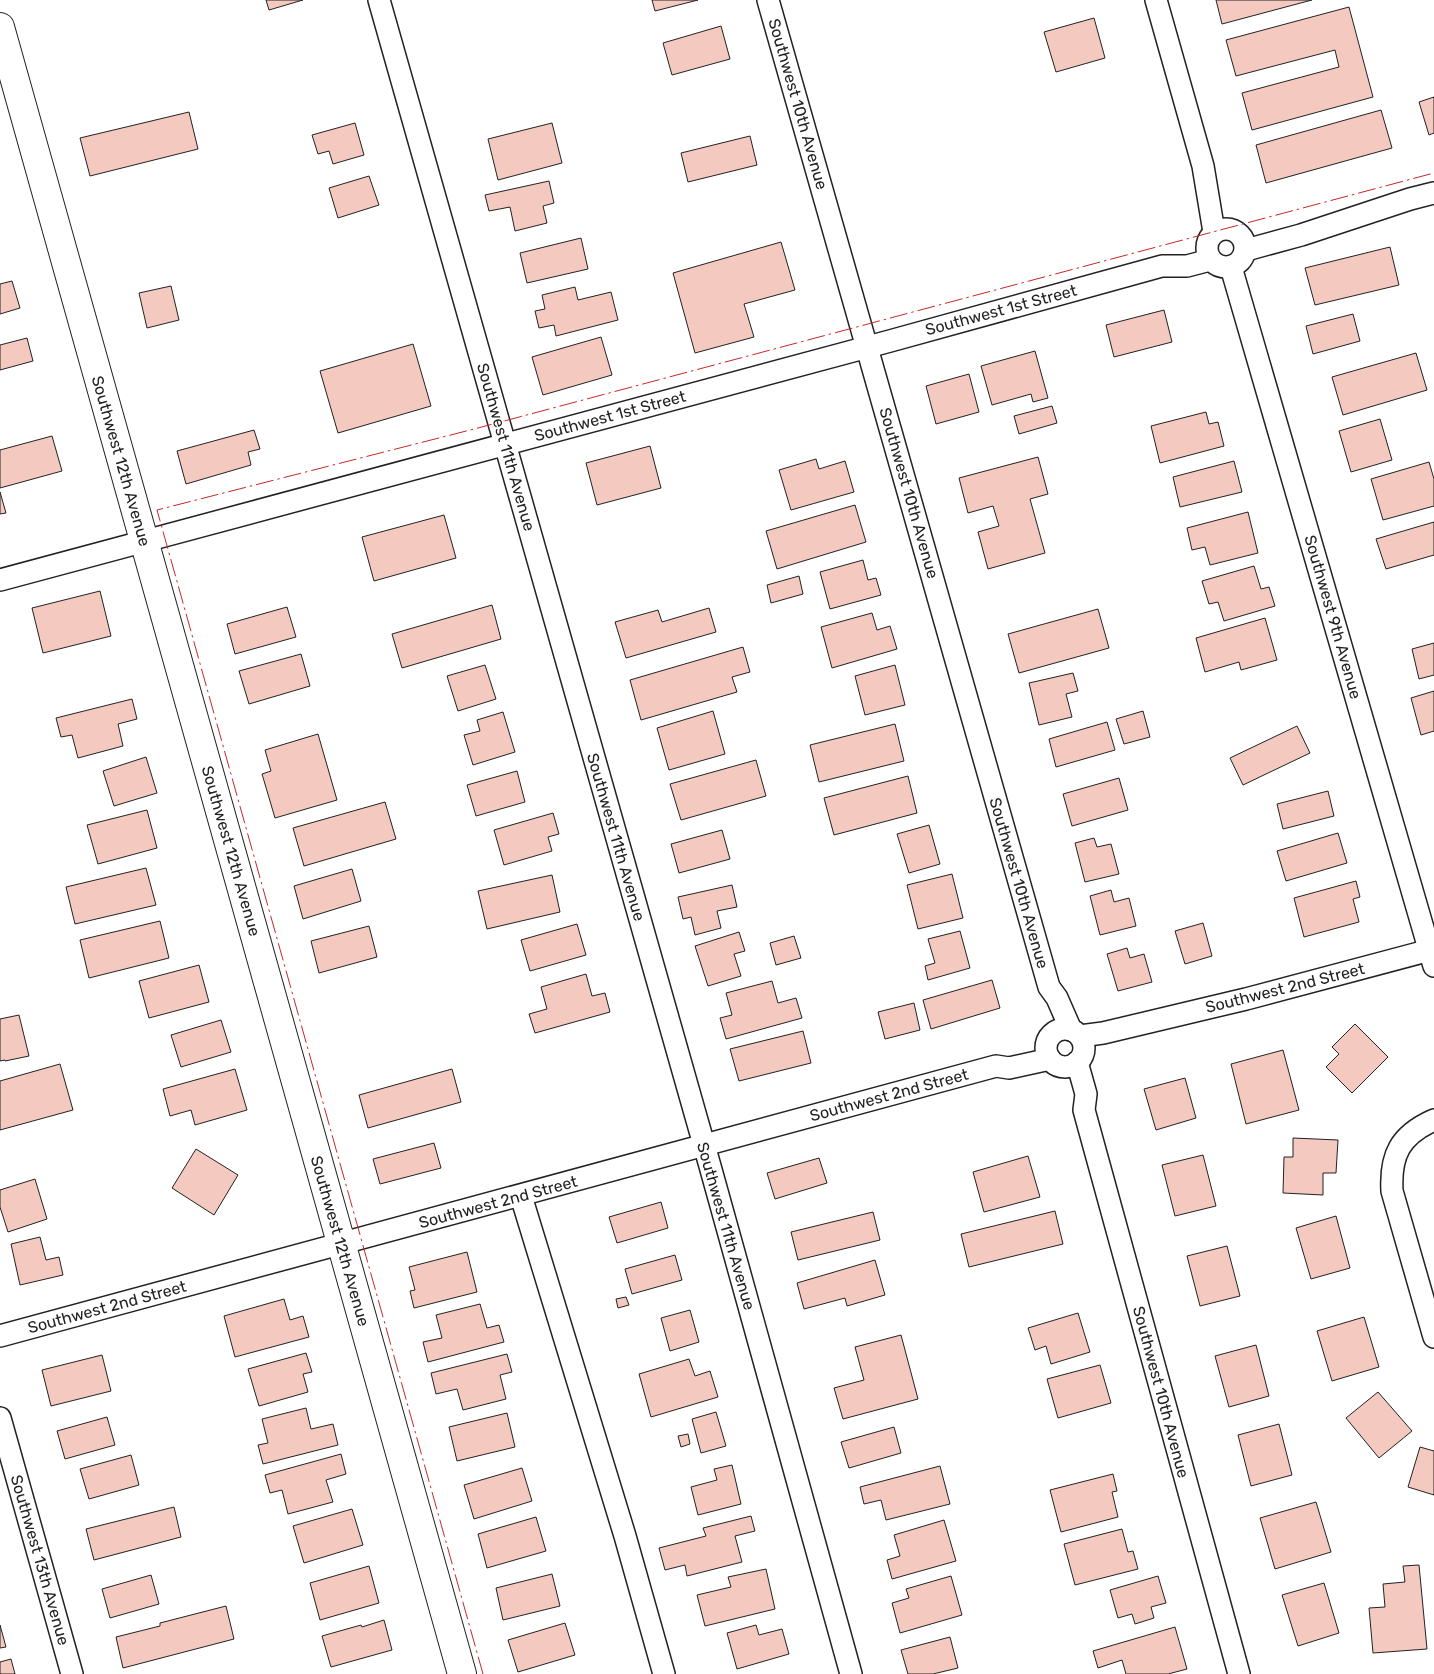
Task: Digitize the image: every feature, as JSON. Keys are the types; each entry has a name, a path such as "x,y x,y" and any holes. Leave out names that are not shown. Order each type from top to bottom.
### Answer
{"street":[{"name":"Southwest 11th Avenue","path":"379,0 704,1146 851,1674"},
{"name":"Southwest 10th Avenue","path":"768,0 1049,987 1057,998 1077,1101 1084,1110 1238,1674"},
{"path":"1156,0 1202,166 1210,246 1216,265 1223,268 1231,267 1238,264 1244,258 1241,239 1202,166"},
{"name":"Southwest 12th Avenue","path":"0,27 462,1674"},
{"name":"Southwest 1st Street","path":"0,580 1162,266 1178,256 1210,246 1228,228 1241,239 1284,224 1323,228 1434,193"},
{"name":"Southwest 9th Avenue","path":"1231,267 1432,955"},
{"name":"Southwest 2nd Street","path":"0,1336 996,1066 1010,1068 1066,1048 1116,1040 1135,1026 1432,955"},
{"path":"1434,1120 1419,1127 1405,1139 1395,1155 1391,1173 1392,1191 1434,1337"},
{"path":"521,1196 625,1536 664,1674"},
{"name":"Southwest 13th Avenue","path":"0,1418 72,1674"}],"building":[{"path":"266,0 303,0 269,10"},
{"path":"652,0 698,0 655,11"},
{"path":"1216,0 1312,0 1222,24"},
{"path":"1349,7 1373,97 1252,130 1242,93 1339,67 1335,50 1236,76 1226,40"},
{"path":"1094,18 1105,58 1056,72 1044,32"},
{"path":"721,26 730,59 672,75 663,43"},
{"path":"1434,97 1434,133 1429,135 1419,102"},
{"path":"1381,110 1392,148 1266,183 1256,145"},
{"path":"189,112 198,149 90,176 80,138"},
{"path":"355,123 364,155 333,164 329,151 318,154 312,135"},
{"path":"552,123 562,163 498,180 488,139"},
{"path":"750,136 757,165 688,182 681,153"},
{"path":"369,176 379,205 338,218 329,188"},
{"path":"549,181 554,203 543,206 547,223 515,231 510,207 489,211 485,195"},
{"path":"581,238 588,269 527,283 520,253"},
{"path":"781,242 795,290 744,304 754,337 695,353 673,273"},
{"path":"1390,247 1399,285 1315,305 1305,268"},
{"path":"12,281 20,308 0,314 0,284"},
{"path":"171,286 179,320 147,328 139,293"},
{"path":"575,287 578,300 611,292 618,320 556,336 554,325 539,328 535,311 545,309 542,295"},
{"path":"1164,310 1172,342 1114,357 1106,325"},
{"path":"1353,314 1360,341 1313,354 1306,326"},
{"path":"601,337 612,375 543,395 532,357"},
{"path":"27,338 33,361 0,370 0,345"},
{"path":"413,344 431,406 338,433 320,371"},
{"path":"1035,351 1048,398 1033,402 1031,394 992,405 981,366"},
{"path":"1416,353 1427,390 1343,415 1332,377"},
{"path":"969,374 979,412 936,424 926,386"},
{"path":"1052,406 1057,423 1019,434 1014,416"},
{"path":"1206,412 1209,424 1218,422 1224,446 1160,463 1151,426"},
{"path":"1380,419 1392,460 1351,472 1339,431"},
{"path":"254,430 260,449 248,452 251,465 186,484 177,451"},
{"path":"52,436 62,471 0,488 0,450"},
{"path":"650,446 661,488 597,505 586,463"},
{"path":"1038,457 1048,494 1030,499 1045,553 988,569 978,532 999,526 993,506 968,513 959,478"},
{"path":"816,459 819,469 845,461 854,492 791,510 779,470"},
{"path":"1234,461 1242,492 1180,507 1173,477"},
{"path":"1429,462 1434,479 1434,506 1383,520 1371,479"},
{"path":"0,492 6,513 0,514"},
{"path":"855,505 866,542 777,569 766,531"},
{"path":"1248,512 1258,553 1210,565 1205,547 1192,550 1187,528"},
{"path":"444,515 456,558 374,581 362,537"},
{"path":"1434,522 1434,555 1386,569 1376,539"},
{"path":"863,560 868,580 876,578 881,595 830,609 820,572"},
{"path":"1254,566 1261,589 1269,587 1275,606 1224,621 1218,602 1209,604 1202,581"},
{"path":"799,576 803,594 771,603 767,585"},
{"path":"100,591 111,636 43,653 32,608"},
{"path":"492,605 501,639 402,668 392,634"},
{"path":"287,607 296,637 235,654 227,624"},
{"path":"709,608 716,632 626,658 615,622 658,610 662,622"},
{"path":"1098,609 1109,648 1019,673 1008,634"},
{"path":"872,613 877,630 890,626 897,649 832,668 821,627"},
{"path":"1265,618 1277,660 1241,670 1239,662 1205,672 1196,638"},
{"path":"1434,643 1434,675 1419,679 1412,649"},
{"path":"743,647 750,672 732,677 737,692 641,720 630,680"},
{"path":"301,654 310,686 249,704 239,671"},
{"path":"485,665 496,699 458,711 447,676"},
{"path":"895,665 905,705 865,715 855,676"},
{"path":"1073,673 1078,691 1066,694 1072,717 1039,725 1029,683"},
{"path":"1434,691 1434,731 1421,735 1411,698"},
{"path":"132,699 137,719 118,724 123,746 78,758 72,735 61,737 56,718"},
{"path":"713,711 725,754 669,770 657,728"},
{"path":"1143,711 1150,737 1124,744 1116,719"},
{"path":"503,712 515,752 473,765 464,735 480,731 477,720"},
{"path":"1107,722 1115,750 1056,767 1049,739"},
{"path":"895,724 904,761 819,782 810,745"},
{"path":"1297,726 1310,753 1243,785 1230,758"},
{"path":"318,734 337,800 275,818 262,774 271,771 265,750"},
{"path":"146,757 157,793 114,806 103,771"},
{"path":"756,760 766,796 681,820 670,784"},
{"path":"517,771 525,802 476,816 467,785"},
{"path":"908,776 917,813 834,835 824,798"},
{"path":"1119,778 1128,810 1072,826 1063,794"},
{"path":"1328,791 1334,816 1283,829 1277,804"},
{"path":"385,802 396,839 304,866 293,828"},
{"path":"147,810 157,848 98,864 87,825"},
{"path":"553,813 559,834 548,837 552,851 504,865 494,830"},
{"path":"929,825 940,864 909,873 897,834"},
{"path":"722,830 730,859 679,873 671,844"},
{"path":"1338,833 1347,863 1286,881 1277,851"},
{"path":"1094,838 1097,847 1111,844 1119,874 1085,882 1075,843"},
{"path":"146,868 156,905 75,924 66,887"},
{"path":"352,869 361,901 303,919 294,886"},
{"path":"952,874 963,918 918,929 907,885"},
{"path":"552,875 560,912 487,929 478,891"},
{"path":"1356,881 1360,897 1353,899 1359,922 1304,937 1294,898"},
{"path":"732,885 737,907 717,911 721,928 695,935 691,917 683,919 678,897"},
{"path":"1111,890 1114,902 1129,898 1136,926 1100,935 1090,896"},
{"path":"160,921 169,958 89,978 80,940"},
{"path":"1203,923 1212,956 1185,964 1175,931"},
{"path":"577,924 586,955 530,971 521,940"},
{"path":"369,926 377,957 319,973 311,941"},
{"path":"960,931 970,968 928,980 925,966 935,963 928,939"},
{"path":"739,932 745,951 734,954 741,976 708,986 695,946"},
{"path":"794,936 801,958 776,965 770,943"},
{"path":"1127,948 1130,958 1144,954 1152,982 1118,991 1107,954"},
{"path":"199,965 209,1002 149,1018 139,981"},
{"path":"586,974 592,996 605,993 610,1012 535,1033 529,1014 547,1009 541,987"},
{"path":"992,980 1000,1008 931,1029 923,1000"},
{"path":"772,981 778,1003 796,998 802,1018 726,1039 720,1018 732,1015 726,993"},
{"path":"914,1003 920,1030 885,1039 878,1012"},
{"path":"19,1015 29,1056 0,1061 0,1019"},
{"path":"221,1020 231,1052 181,1067 171,1035"},
{"path":"1355,1024 1388,1057 1352,1093 1326,1067 1339,1054 1332,1047"},
{"path":"803,1031 811,1063 739,1081 730,1049"},
{"path":"1283,1050 1299,1110 1246,1124 1231,1064"},
{"path":"60,1064 73,1110 0,1130 0,1081"},
{"path":"235,1069 247,1110 195,1125 191,1110 170,1116 163,1089"},
{"path":"452,1069 461,1102 368,1128 359,1095"},
{"path":"1185,1078 1196,1118 1156,1130 1144,1089"},
{"path":"1293,1138 1338,1140 1336,1173 1323,1173 1323,1195 1283,1193 1284,1157 1293,1157"},
{"path":"434,1143 441,1168 380,1184 373,1159"},
{"path":"196,1149 238,1175 214,1215 172,1188"},
{"path":"1203,1155 1216,1206 1175,1216 1162,1165"},
{"path":"1028,1156 1040,1197 984,1212 973,1172"},
{"path":"819,1158 827,1183 775,1199 767,1173"},
{"path":"35,1179 47,1219 8,1232 0,1207 0,1190"},
{"path":"661,1202 668,1228 617,1243 609,1217"},
{"path":"1055,1211 1063,1244 969,1267 961,1234"},
{"path":"873,1212 880,1240 798,1260 791,1232"},
{"path":"1336,1216 1350,1268 1311,1279 1296,1228"},
{"path":"40,1237 46,1260 59,1257 63,1275 20,1285 11,1244"},
{"path":"1227,1246 1240,1296 1200,1306 1187,1256"},
{"path":"467,1252 477,1292 414,1308 410,1291 415,1290 409,1267"},
{"path":"675,1255 682,1280 632,1294 625,1269"},
{"path":"875,1260 885,1295 847,1306 845,1298 804,1309 797,1283"},
{"path":"626,1297 629,1305 618,1308 616,1299"},
{"path":"284,1299 290,1320 303,1316 309,1337 235,1357 224,1316"},
{"path":"480,1304 487,1328 499,1325 504,1342 428,1362 423,1342 442,1338 436,1315"},
{"path":"690,1310 699,1342 670,1351 661,1318"},
{"path":"1078,1313 1090,1352 1051,1364 1046,1346 1035,1350 1028,1328"},
{"path":"1364,1317 1379,1367 1332,1381 1317,1331"},
{"path":"901,1335 918,1399 843,1419 834,1388 864,1380 855,1347"},
{"path":"1256,1345 1269,1396 1229,1407 1215,1356"},
{"path":"306,1353 312,1372 303,1374 308,1392 259,1406 248,1369"},
{"path":"507,1354 512,1372 500,1375 506,1399 463,1410 457,1389 436,1394 431,1373"},
{"path":"102,1355 111,1391 51,1406 42,1370"},
{"path":"689,1359 695,1376 710,1371 718,1397 651,1417 639,1374"},
{"path":"1100,1365 1111,1403 1058,1418 1047,1379"},
{"path":"1378,1392 1412,1431 1379,1458 1346,1418"},
{"path":"306,1408 311,1429 333,1424 338,1445 263,1464 258,1445 268,1443 262,1419"},
{"path":"716,1412 726,1446 701,1453 692,1419"},
{"path":"507,1413 515,1447 457,1461 449,1427"},
{"path":"107,1417 115,1445 65,1459 57,1431"},
{"path":"1279,1424 1292,1475 1251,1486 1238,1435"},
{"path":"894,1427 901,1453 849,1468 841,1442"},
{"path":"688,1434 690,1444 681,1447 678,1436"},
{"path":"1420,1447 1434,1451 1434,1495 1408,1487"},
{"path":"341,1454 346,1474 326,1480 333,1502 288,1514 282,1490 270,1493 265,1475"},
{"path":"131,1455 139,1485 89,1499 80,1469"},
{"path":"732,1465 741,1504 698,1515 691,1487 717,1480 714,1469"},
{"path":"940,1466 950,1504 886,1520 881,1500 864,1504 860,1487"},
{"path":"522,1468 532,1501 474,1519 464,1485"},
{"path":"1113,1474 1117,1491 1112,1492 1118,1517 1061,1532 1050,1490"},
{"path":"1316,1502 1331,1552 1275,1569 1260,1518"},
{"path":"174,1507 181,1537 94,1560 86,1529"},
{"path":"352,1509 363,1545 304,1563 293,1526"},
{"path":"751,1516 755,1531 735,1536 742,1562 687,1576 685,1565 665,1570 659,1548 706,1536 703,1528"},
{"path":"536,1517 546,1551 487,1568 478,1534"},
{"path":"944,1520 956,1561 892,1579 887,1560 900,1556 894,1535"},
{"path":"1122,1529 1128,1552 1133,1551 1138,1569 1075,1585 1064,1544"},
{"path":"1419,1565 1427,1649 1373,1653 1369,1608 1385,1607 1383,1584 1405,1582 1403,1566"},
{"path":"369,1566 379,1603 320,1620 310,1583"},
{"path":"766,1569 775,1609 705,1626 697,1595 731,1587 728,1577"},
{"path":"552,1574 560,1606 503,1620 496,1588"},
{"path":"151,1575 159,1604 110,1618 102,1589"},
{"path":"951,1576 962,1615 900,1633 892,1603 909,1598 906,1589"},
{"path":"1158,1576 1166,1603 1151,1607 1154,1618 1135,1624 1132,1614 1118,1618 1110,1590"},
{"path":"1324,1583 1339,1633 1298,1646 1282,1595"},
{"path":"226,1606 234,1639 123,1668 116,1637 160,1626 160,1623"},
{"path":"384,1620 392,1650 331,1667 322,1636"},
{"path":"565,1623 575,1655 518,1672 508,1640"},
{"path":"0,1625 6,1647 0,1648"},
{"path":"756,1625 759,1635 782,1629 789,1654 737,1669 727,1633"},
{"path":"1175,1627 1187,1669 1168,1674 1126,1674 1122,1660 1098,1668 1093,1651"},
{"path":"950,1637 958,1668 933,1674 908,1674 901,1650"},
{"path":"11,1659 15,1674 0,1674 0,1662"}],"power":[{"path":"483,1674 157,510 478,428 1434,173"}]}
